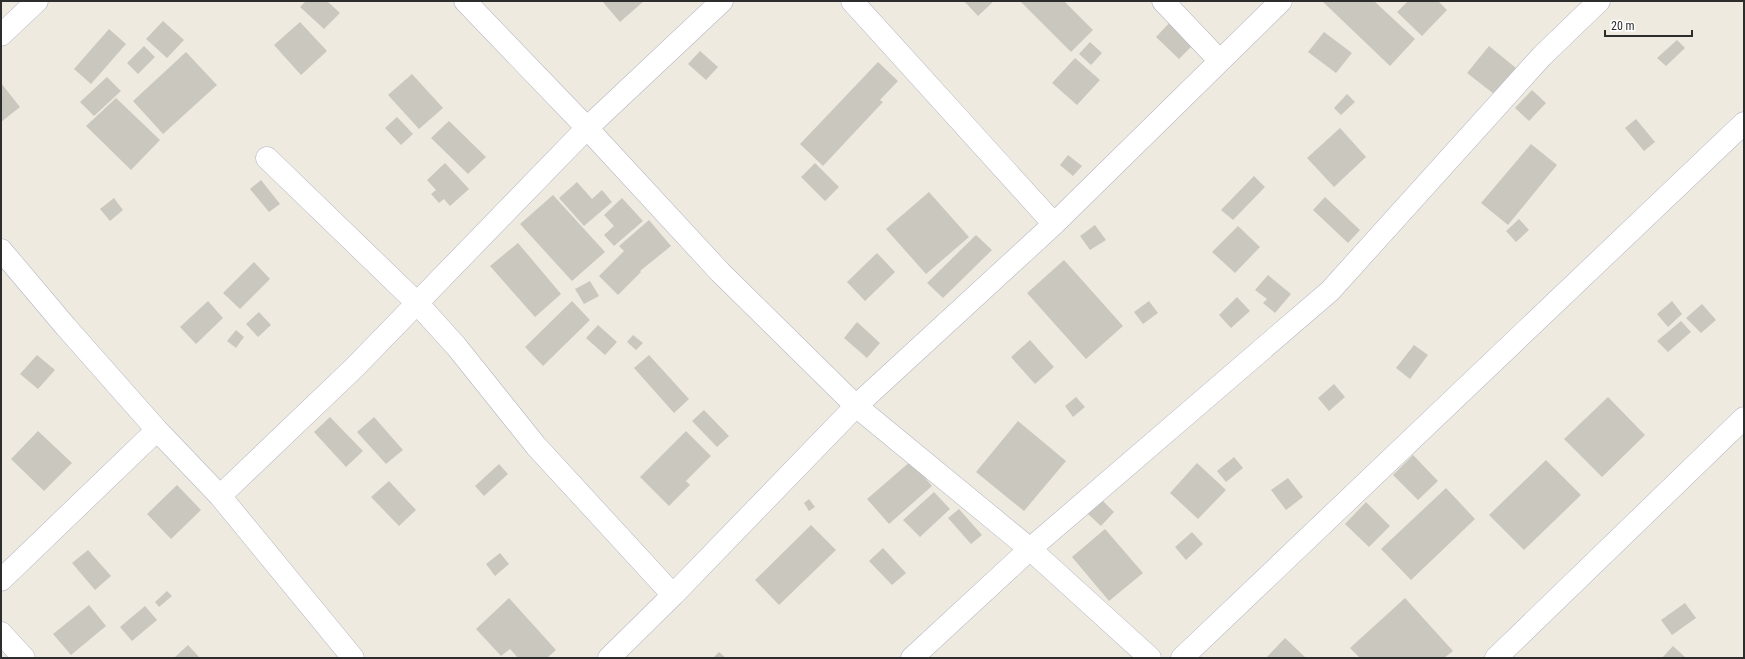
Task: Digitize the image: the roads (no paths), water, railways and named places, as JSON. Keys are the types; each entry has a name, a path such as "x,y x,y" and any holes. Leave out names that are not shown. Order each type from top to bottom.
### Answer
{"street":[{"path":"1,35 37,1"},
{"path":"465,1 587,128 720,272 856,406 1030,549 1150,658"},
{"path":"220,496 355,367 587,128 722,1"},
{"path":"852,1 1054,224"},
{"path":"1162,1 1220,60"},
{"path":"609,658 673,595 856,406 1054,224 1281,1"},
{"path":"912,658 1030,549 1330,291 1542,56 1599,1"},
{"path":"1182,658 1744,123"},
{"path":"267,158 417,303 456,346 536,446 673,595"},
{"path":"1,250 66,328 157,430 220,496 353,658"},
{"path":"1496,658 1744,418"},
{"path":"1,580 157,430"},
{"path":"1,633 24,658"}]}
